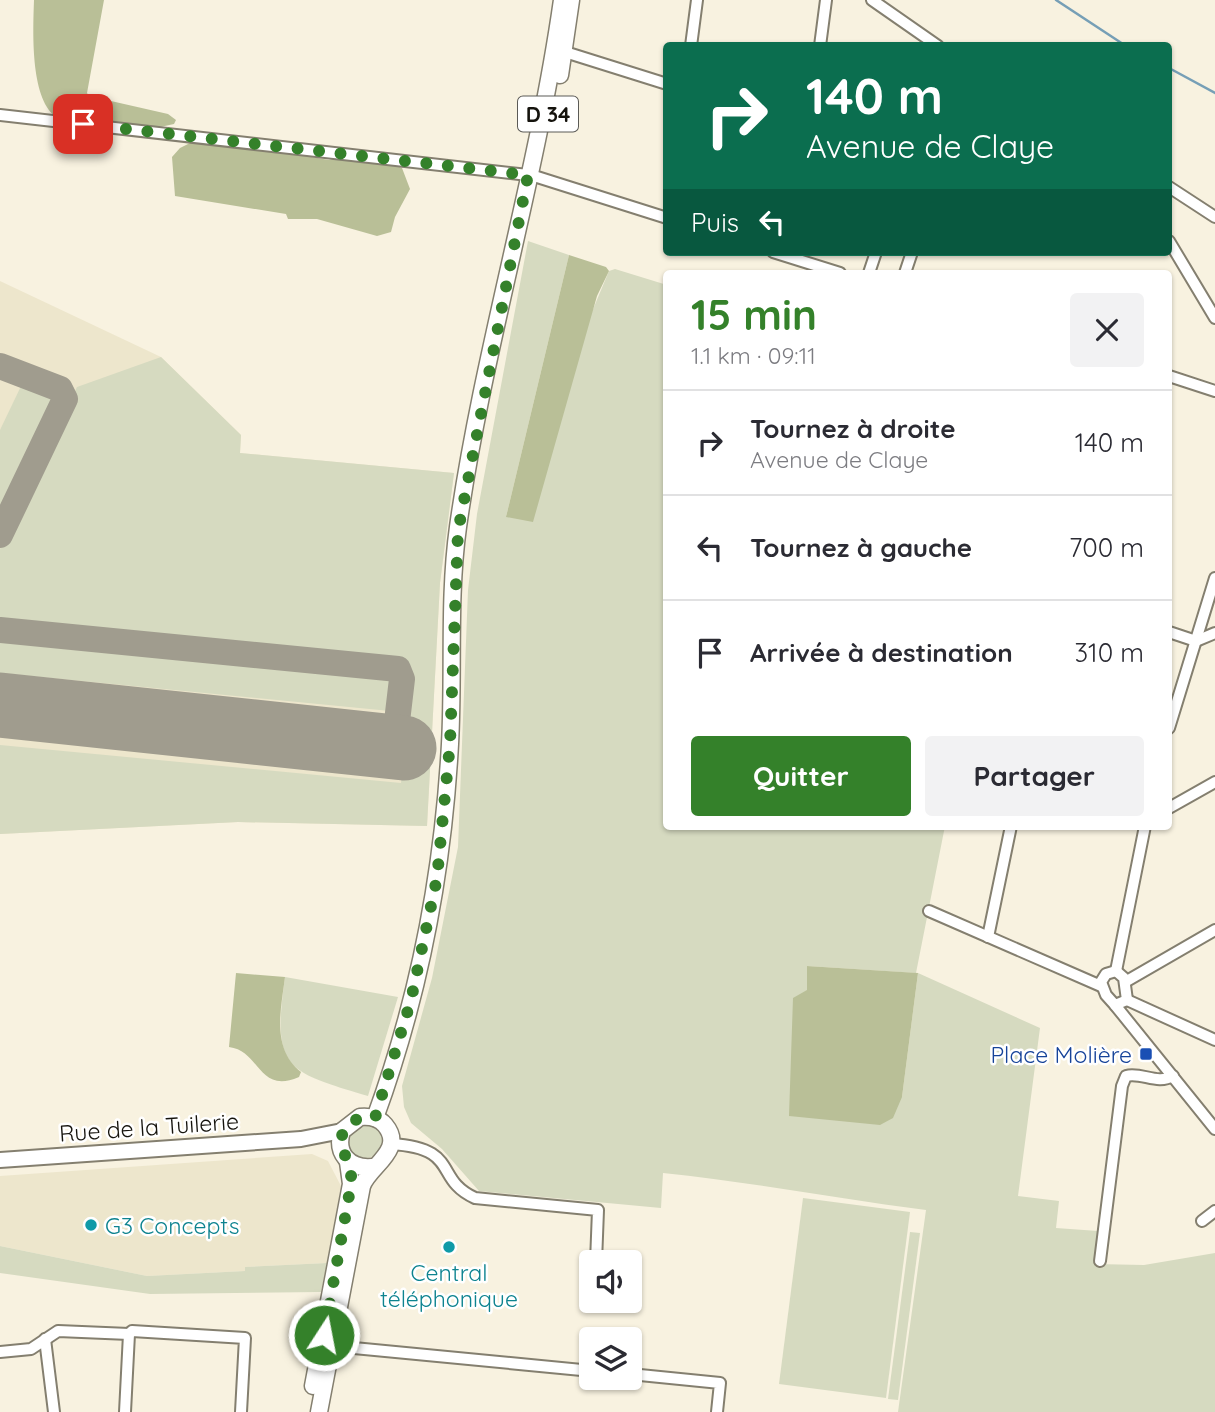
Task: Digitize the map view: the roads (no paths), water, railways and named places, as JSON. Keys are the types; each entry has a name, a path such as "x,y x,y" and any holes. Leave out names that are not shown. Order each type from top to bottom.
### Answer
{"main road":[{"name":"D 34","path":"375,1118 411,1000 437,878 450,744 458,531 473,444 531,176 562,0"},
{"name":"D 34","path":"531,176 565,52 571,0"},
{"path":"308,1412 351,1184 340,1138 342,1130 360,1117 375,1118 385,1125 391,1144 385,1158 372,1167 362,1186 333,1346 318,1412"},
{"path":"345,1158 356,1166 372,1167"}],"street":[{"path":"562,0 564,16 559,46 565,52 663,83"},
{"path":"692,42 697,0"},
{"path":"821,42 826,0"},
{"path":"872,0 932,42"},
{"path":"0,116 531,176 663,217"},
{"path":"1172,192 1215,217"},
{"path":"1172,245 1215,318"},
{"path":"786,256 830,270"},
{"path":"1172,377 1215,391"},
{"path":"1172,718 1215,578"},
{"path":"1172,633 1196,641 1215,633"},
{"path":"1172,806 1215,782"},
{"path":"988,937 1010,830"},
{"path":"1116,971 1144,830"},
{"path":"929,911 1101,986 1123,1002 1215,1040"},
{"path":"1125,982 1215,929"},
{"path":"1101,986 1105,974 1116,971"},
{"path":"1116,971 1125,982 1123,1002 1135,1029 1215,1129"},
{"path":"1100,1261 1122,1086 1126,1076 1134,1074 1157,1080 1173,1076"},
{"name":"Rue de la Tuilerie","path":"0,1160 301,1139 342,1130"},
{"name":"Rue de la Tuilerie","path":"301,1139 325,1143 345,1158"},
{"path":"391,1144 421,1147 434,1153 461,1189 475,1198 598,1210 596,1250"},
{"path":"1202,1221 1215,1211"},
{"path":"0,1352 28,1350 61,1331 129,1334 132,1331 167,1332 245,1338 241,1412"},
{"path":"125,1412 129,1334"},
{"path":"45,1339 54,1412"},
{"path":"333,1346 579,1370"},
{"path":"642,1375 720,1383 717,1412"}],"waterway":[{"path":"1056,0 1120,42"},
{"path":"1172,70 1215,93"}],"place":[{"name":"Place Molière","path":"1146,1054"},
{"name":"G3 Concepts","path":"91,1225"},
{"name":"Central téléphonique","path":"449,1247"}]}
